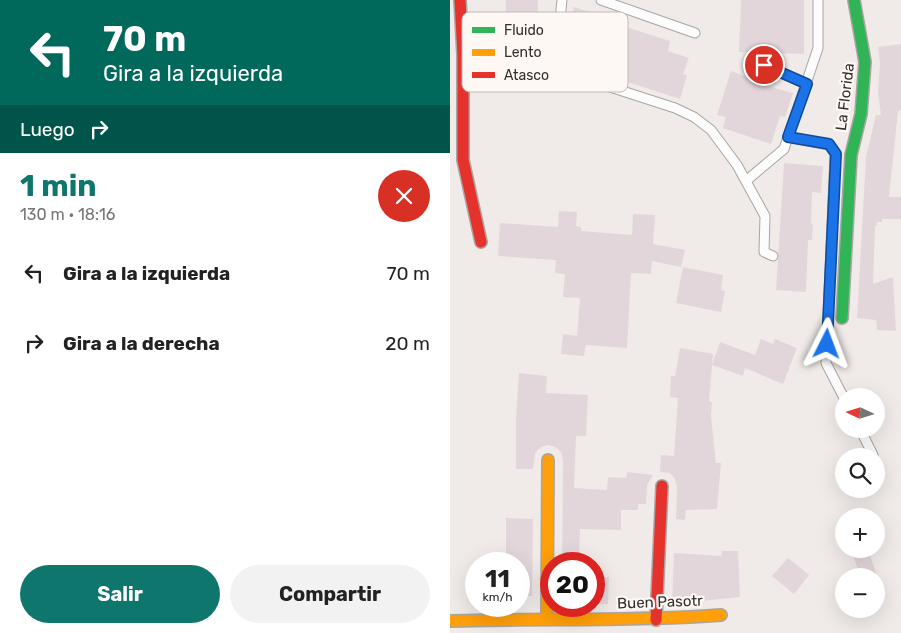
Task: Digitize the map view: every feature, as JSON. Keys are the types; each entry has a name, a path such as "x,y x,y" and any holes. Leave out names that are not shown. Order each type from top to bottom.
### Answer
{"street":[{"path":"460,0 462,36"},
{"name":"La Florida","path":"842,318 851,155 861,114 865,62 854,0"},
{"path":"463,92 463,160 481,242"},
{"path":"547,618 548,460"},
{"path":"656,620 662,486"},
{"name":"Buen Pasotr","path":"450,621 547,618 656,620 721,615"}],"lane":[{"path":"601,0 695,33"},
{"path":"746,180 784,149 818,48 818,0"},
{"path":"764,65 807,84"},
{"path":"625,92 675,108 694,117 717,137 746,180 765,216 764,252 773,256"},
{"path":"788,137 829,144 836,154 826,363 839,388"}],"building":[{"path":"506,0 538,0 538,12 506,12"},
{"path":"741,0 804,0 804,54 739,52"},
{"path":"574,7 590,12 573,12"},
{"path":"628,28 670,41 668,51 689,58 683,74 687,75 680,99 628,82"},
{"path":"901,44 901,110 898,111 889,197 901,197 901,219 882,219 882,222 877,222 877,226 875,226 873,284 893,277 896,331 877,330 876,320 857,318 866,157 876,115 881,115 878,93 880,63 878,47"},
{"path":"731,71 753,79 752,82 793,93 785,117 780,116 771,144 723,128 726,117 717,115"},
{"path":"784,163 823,166 821,193 812,192 811,224 813,224 812,240 808,240 806,292 776,290"},
{"path":"559,211 577,212 576,226 581,227 581,231 632,235 633,214 655,215 653,244 685,250 681,267 652,261 651,274 631,273 627,348 586,345 584,356 561,354 563,334 577,336 580,298 563,297 565,274 555,273 556,260 498,256 500,223 558,227"},
{"path":"683,267 723,275 721,290 725,291 721,312 676,303"},
{"path":"761,339 773,344 775,339 797,348 783,384 745,368 743,376 712,365 720,342 755,355"},
{"path":"680,348 713,354 709,401 712,402 711,416 716,463 721,463 717,509 686,510 685,520 676,519 677,487 675,479 670,473 660,472 661,455 674,456 678,398 670,397 671,376 675,376"},
{"path":"519,373 547,376 546,393 588,395 586,436 576,436 574,488 607,490 608,477 626,478 627,472 653,475 647,485 646,504 638,504 638,510 621,510 621,530 580,529 579,552 562,552 563,460 561,452 549,445 541,447 535,453 533,469 516,469 516,417"},
{"path":"506,518 533,519 532,596 530,596 530,552 506,552"},
{"path":"722,551 738,551 740,597 672,604 674,553 721,556"},
{"path":"788,558 809,575 794,594 772,576"},
{"path":"854,558 871,558 874,568 857,568"},
{"path":"605,577 609,577 608,604 605,604"}],"traffic: fast":[{"path":"842,318 851,155 861,114 865,62 854,0"}],"traffic: slow":[{"path":"547,618 548,460"},
{"path":"450,621 721,615"}],"traffic: jam":[{"path":"460,0 462,37"},
{"path":"463,92 463,160 481,242"},
{"path":"656,620 662,486"}],"route":[{"path":"764,65 807,84 788,137 829,144 836,154 827,344"}]}
